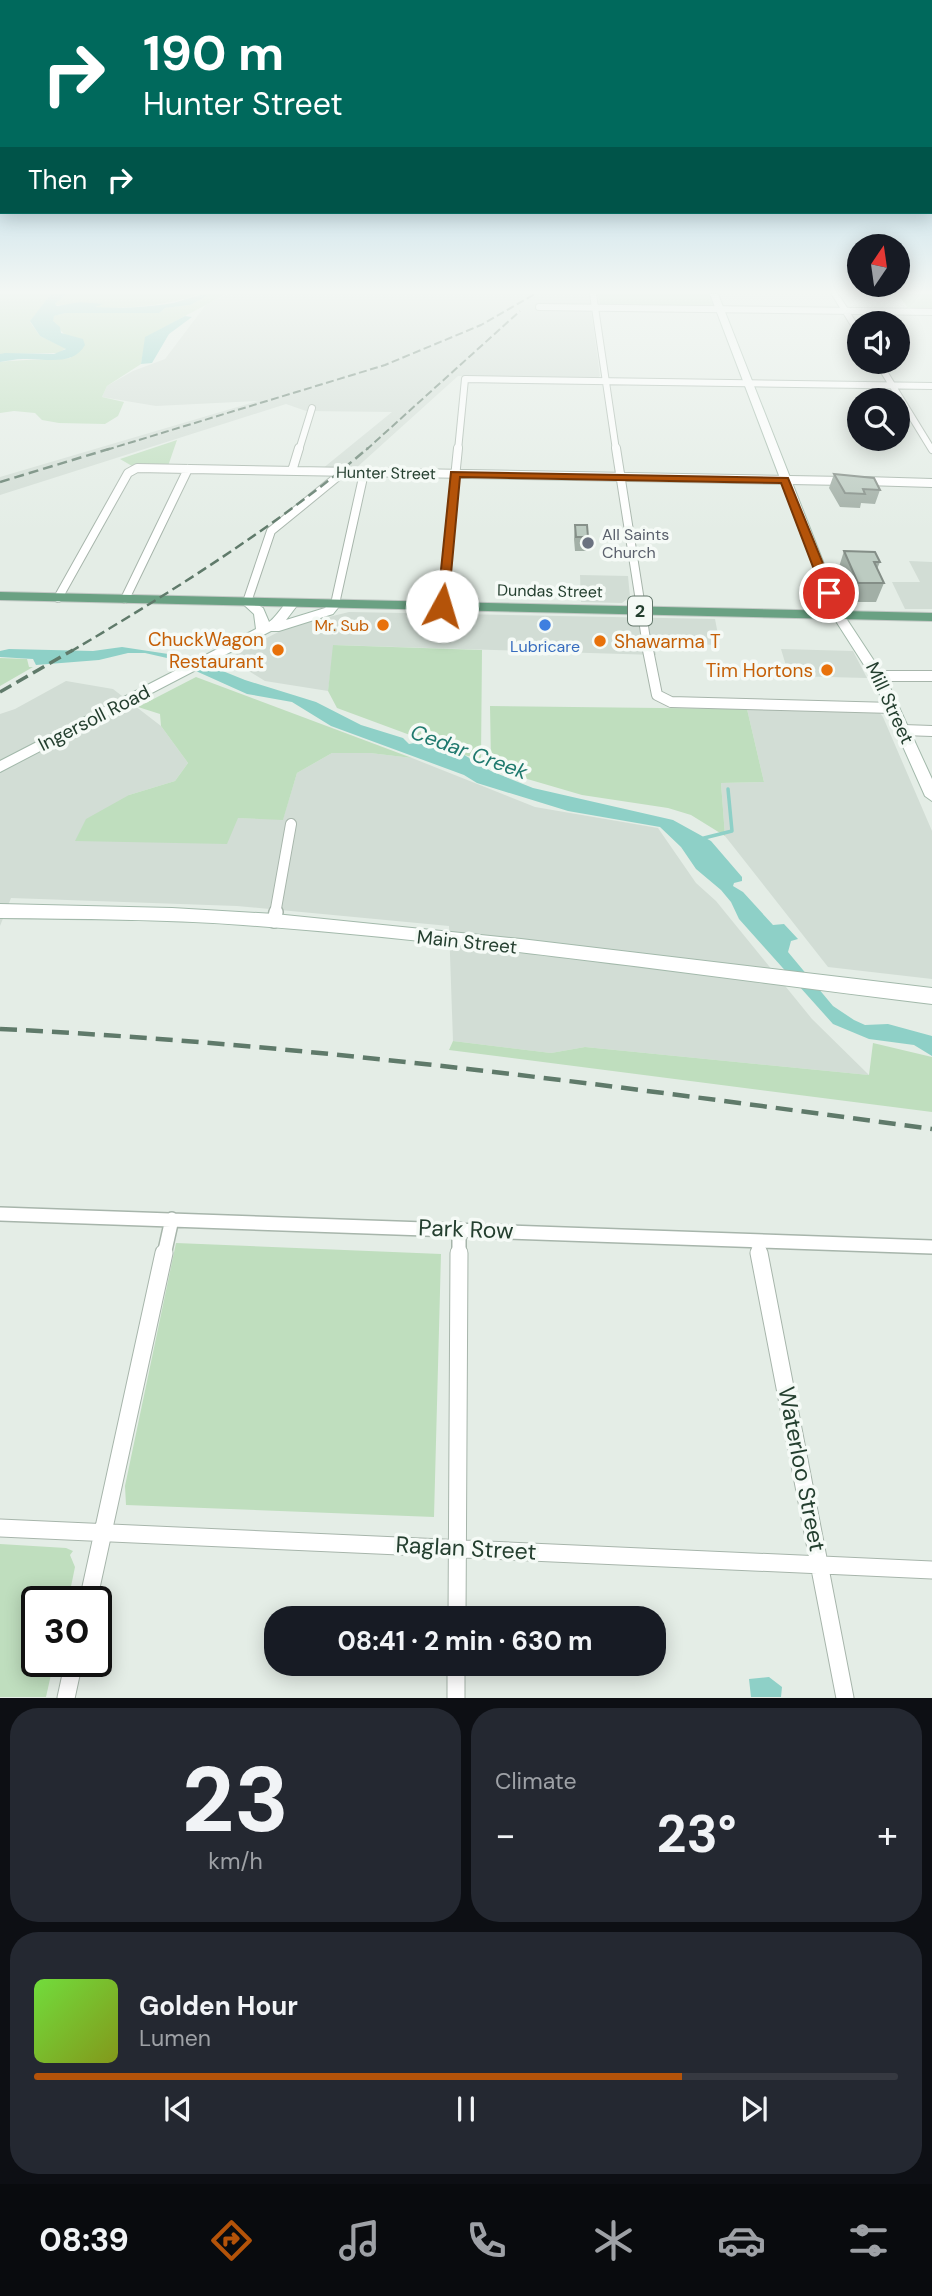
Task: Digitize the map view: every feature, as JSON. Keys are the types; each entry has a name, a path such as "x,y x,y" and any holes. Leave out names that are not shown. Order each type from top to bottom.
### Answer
{"main road":[{"name":"Mill Street","path":"744,373 838,615 860,643 878,676 932,796"},
{"name":"Dundas Street","path":"0,596 932,617"},
{"path":"247,602 260,610 264,618 262,631 329,611 335,604"},
{"name":"Ingersoll Road","path":"0,767 262,631 280,620 293,603"},
{"name":"Main Street","path":"0,911 152,914 274,921 653,961 932,996"}],"street":[{"path":"605,373 654,691 666,701 893,708"},
{"path":"885,374 932,450"},
{"path":"442,606 463,380 471,378 932,386"},
{"path":"292,471 312,408"},
{"name":"Hunter Street","path":"58,598 128,473 134,469 932,483"},
{"path":"125,599 188,469"},
{"path":"247,602 271,531 342,472"},
{"path":"335,604 364,473"},
{"path":"878,676 932,676"},
{"path":"903,730 932,731"},
{"path":"274,921 291,824"},
{"name":"Park Row","path":"0,1214 459,1228 932,1247"},
{"path":"91,1586 172,1219"},
{"path":"457,1606 459,1228"},
{"name":"Waterloo Street","path":"757,1241 845,1698"},
{"name":"Raglan Street","path":"0,1528 932,1570"},
{"path":"456,1676 456,1698"},
{"path":"66,1698 71,1677"}],"shaded area":[{"path":"129,373 600,373 600,376 458,376 355,469 322,469 392,412 306,411 286,404 0,495 0,477 258,401 156,406 102,397 107,386"},
{"path":"909,561 932,562 932,609 905,609 892,582 920,582"},
{"path":"580,575 628,576 630,597 622,603 581,602"},
{"path":"349,612 715,619 720,645 654,643 656,655 334,645 328,691 265,681 228,658 288,627"},
{"path":"781,649 853,651 867,678 789,676"},
{"path":"66,681 113,689 161,726 188,763 175,781 129,795 238,818 283,819 297,773 332,753 370,753 412,758 535,807 658,828 696,883 716,901 812,1019 869,1075 585,1047 551,1053 453,1041 449,926 237,906 11,898 0,926 0,714 15,709"},
{"path":"747,709 879,712 883,717 932,831 932,979 828,967 725,836 721,783 764,782"}],"green space":[{"path":"0,373 127,373 107,386 102,397 124,402 118,416 105,424 59,423 42,420 35,413 0,413"},
{"path":"177,440 168,466 132,466 120,459"},
{"path":"333,645 482,650 481,759 337,708 328,691"},
{"path":"0,658 27,659 29,667 33,667 0,686"},
{"path":"196,677 412,758 370,753 332,753 297,773 283,820 238,818 227,844 75,841 86,819 129,795 175,781 188,763 161,726 160,714 138,707"},
{"path":"490,706 747,709 764,782 721,783 725,836 691,815 668,808 582,795 517,776 491,762"},
{"path":"453,1041 551,1053 585,1047 869,1075 873,1043 932,1057 932,1112 449,1050"},
{"path":"176,1243 441,1254 434,1517 126,1505 125,1486"},
{"path":"0,1544 66,1548 73,1551 70,1555 75,1567 71,1586 21,1586 21,1677 50,1677 46,1697 0,1697"}],"water":[{"name":"Cedar Creek","path":"122,647 188,657 245,680 316,702 361,725 403,738 409,744 420,742 424,747 456,750 491,771 533,788 673,820 711,841 742,877 742,881 734,883 733,886 743,892 773,925 784,924 798,939 791,941 788,952 833,1006 865,1025 888,1024 932,1036 932,1056 914,1045 869,1039 833,1024 739,919 731,902 721,890 696,869 681,847 660,827 568,811 477,783 464,775 331,726 292,702 247,694 167,658 145,653 128,653 99,660 36,665 33,659 0,657 0,651 9,649 93,651"},
{"path":"769,1677 782,1687 781,1697 751,1697 749,1679"}],"building":[{"path":"834,474 874,478 880,490 863,489 865,494 845,493"},
{"path":"575,525 587,525 588,537 576,537"},
{"path":"844,551 875,552 880,562 874,562 884,583 858,583"}],"waterway":[{"path":"704,838 732,831 728,789"}],"railway":[{"path":"106,450 358,373"},
{"path":"366,450 451,373"},
{"path":"0,482 112,448"},
{"path":"70,652 261,531 368,448"},
{"path":"0,692 73,650"},
{"path":"0,1029 351,1056 583,1083 932,1129"}],"place":[{"name":"All Saints Church","path":"588,543"},
{"name":"Mr. Sub","path":"383,625"},
{"name":"Lubricare","path":"545,625"},
{"name":"Shawarma T","path":"600,641"},
{"name":"ChuckWagon Restaurant","path":"278,650"},
{"name":"Tim Hortons","path":"827,670"}],"route":[{"path":"442,606 455,474 785,480 829,593"}]}
